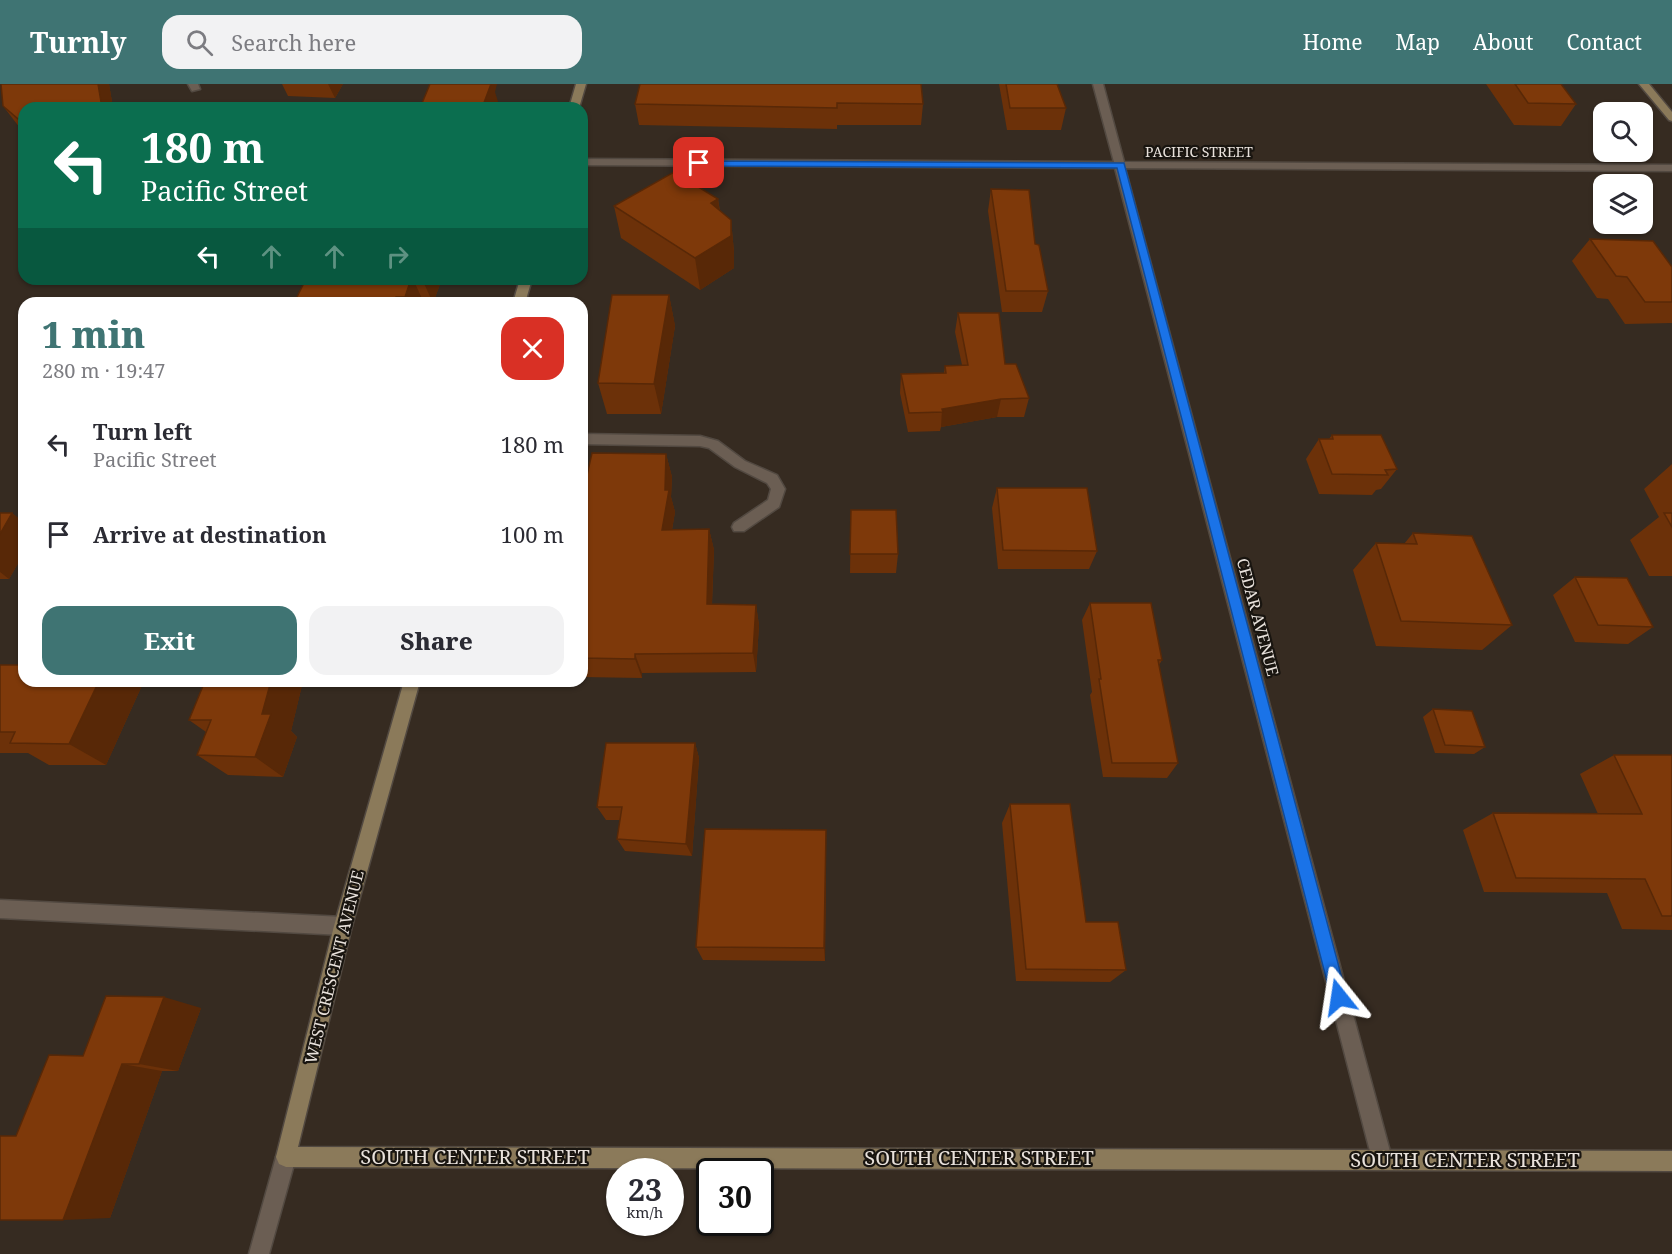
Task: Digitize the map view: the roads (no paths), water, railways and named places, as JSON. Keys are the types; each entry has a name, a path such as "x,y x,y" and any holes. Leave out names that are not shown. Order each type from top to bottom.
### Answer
{"street":[{"path":"576,102 581,84"},
{"name":"CEDAR AVENUE","path":"1098,84 1382,1159"},
{"path":"1644,84 1672,118"},
{"name":"PACIFIC STREET","path":"588,162 1672,168"},
{"path":"588,439 700,441 713,444 740,464 772,479 778,489 774,503 740,527"},
{"name":"WEST CRESCENT AVENUE","path":"259,1254 286,1156 343,926 410,687"},
{"path":"0,909 343,926"},
{"name":"SOUTH CENTER STREET","path":"286,1156 1672,1161"}]}
